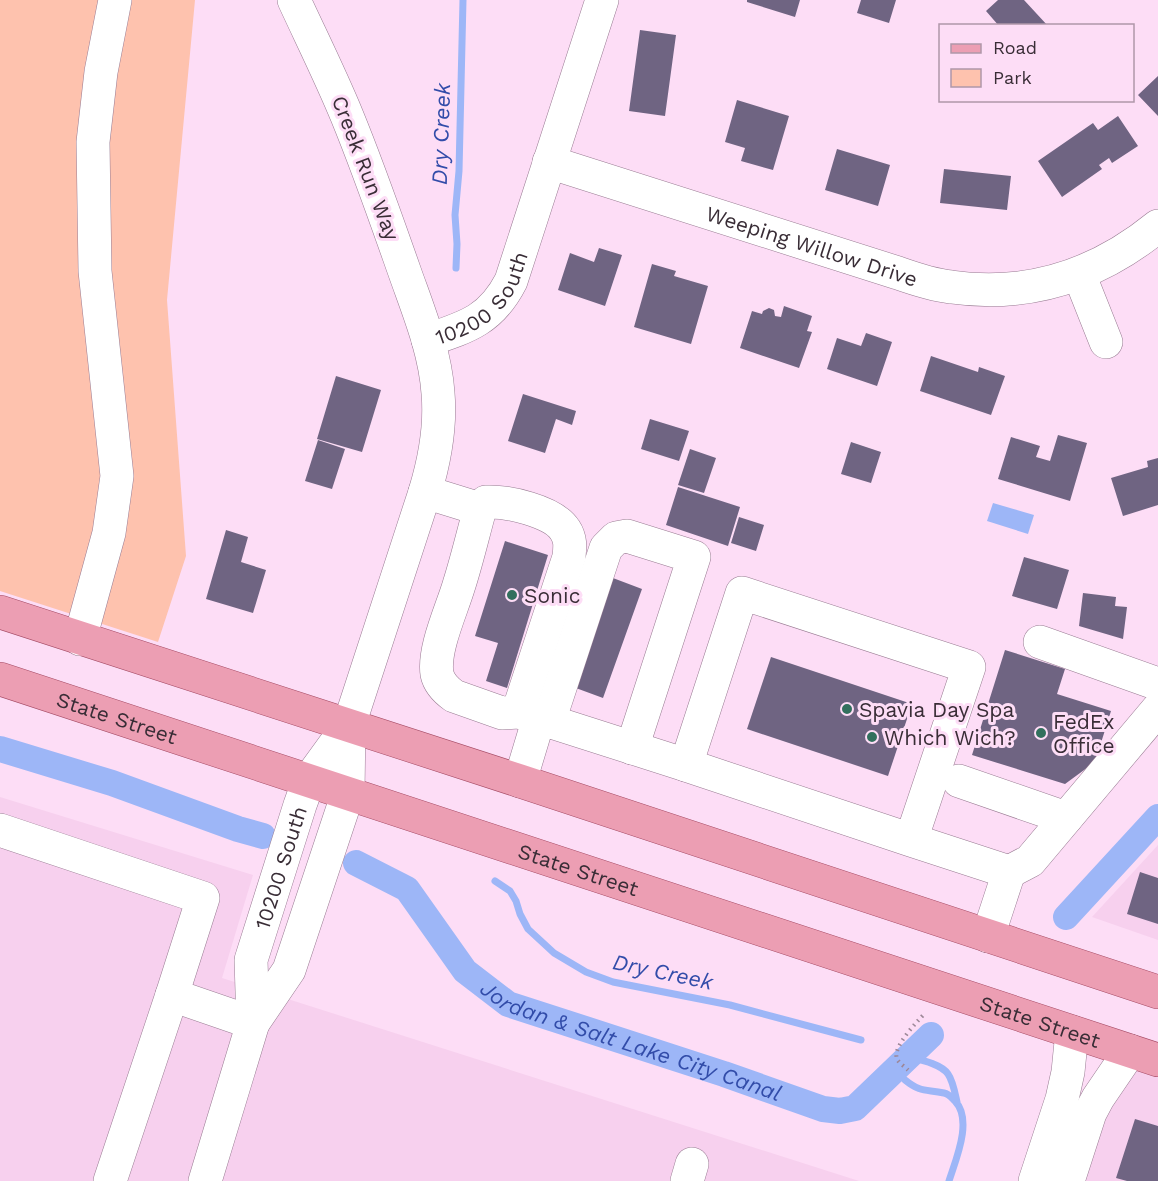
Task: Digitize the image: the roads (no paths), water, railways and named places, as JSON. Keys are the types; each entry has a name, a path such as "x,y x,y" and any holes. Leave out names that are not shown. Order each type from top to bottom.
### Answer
{"main road":[{"path":"0,612 1158,992"},
{"name":"State Street","path":"0,679 1144,1055"}],"street":[{"path":"80,639 109,533 117,476 95,271 93,142 101,72 115,0"},
{"name":"Creek Run Way","path":"294,0 347,116 371,176 428,340"},
{"name":"10200 South","path":"205,1181 253,1023 289,970 348,793 349,725 434,458 439,415 436,372 428,340 461,329 476,321 489,311 511,281 602,0"},
{"name":"Weeping Willow Drive","path":"549,162 906,276 950,287 976,290 1030,287 1079,274 1121,253 1158,226"},
{"path":"1079,274 1106,342"},
{"path":"425,492 480,509"},
{"path":"520,781 535,717 570,557 570,543 565,530 558,521 522,507 496,501 486,502 480,509 440,646 437,672 439,679 454,696 502,713 535,717 1009,872"},
{"path":"535,717 606,548 616,538 627,536 694,557 632,748"},
{"path":"686,765 742,593 969,667 911,840"},
{"path":"1040,642 1158,684"},
{"path":"988,936 1009,872 1030,861 1158,709"},
{"name":"10200 South","path":"253,1023 251,960 309,780 349,725"},
{"path":"959,781 1066,818"},
{"path":"0,830 203,898 110,1181"},
{"path":"172,995 253,1023"},
{"path":"1035,1181 1062,1099 1068,1072 1072,1032"},
{"path":"1068,1181 1090,1113 1108,1082 1144,1055"}],"water":[{"path":"993,503 1034,515 1028,534 987,521"}],"waterway":[{"name":"Dry Creek","path":"456,268 455,215 459,171 463,0"},
{"name":"Jordan & Salt Lake City Canal","path":"0,749 112,783 263,836"},
{"name":"Jordan & Salt Lake City Canal","path":"0,749 112,783 263,836"},
{"name":"Jordan & Salt Lake City Canal","path":"1066,917 1158,817"},
{"name":"Jordan & Salt Lake City Canal","path":"356,863 407,889 465,971 508,1004 724,1074 823,1109 840,1111 855,1108 931,1035"},
{"name":"Dry Creek","path":"495,881 510,891 528,929 554,953 586,972 613,982 730,1005 861,1040"},
{"path":"909,1057 930,1063 945,1071 954,1087 957,1102"},
{"name":"Dry Creek","path":"905,1080 920,1089 947,1094 960,1109 963,1129 959,1151 949,1181"}],"place":[{"name":"Sonic","path":"512,595"},
{"name":"Spavia Day Spa","path":"847,709"},
{"name":"FedEx Office","path":"1041,733"},
{"name":"Which Wich?","path":"872,737"}]}
